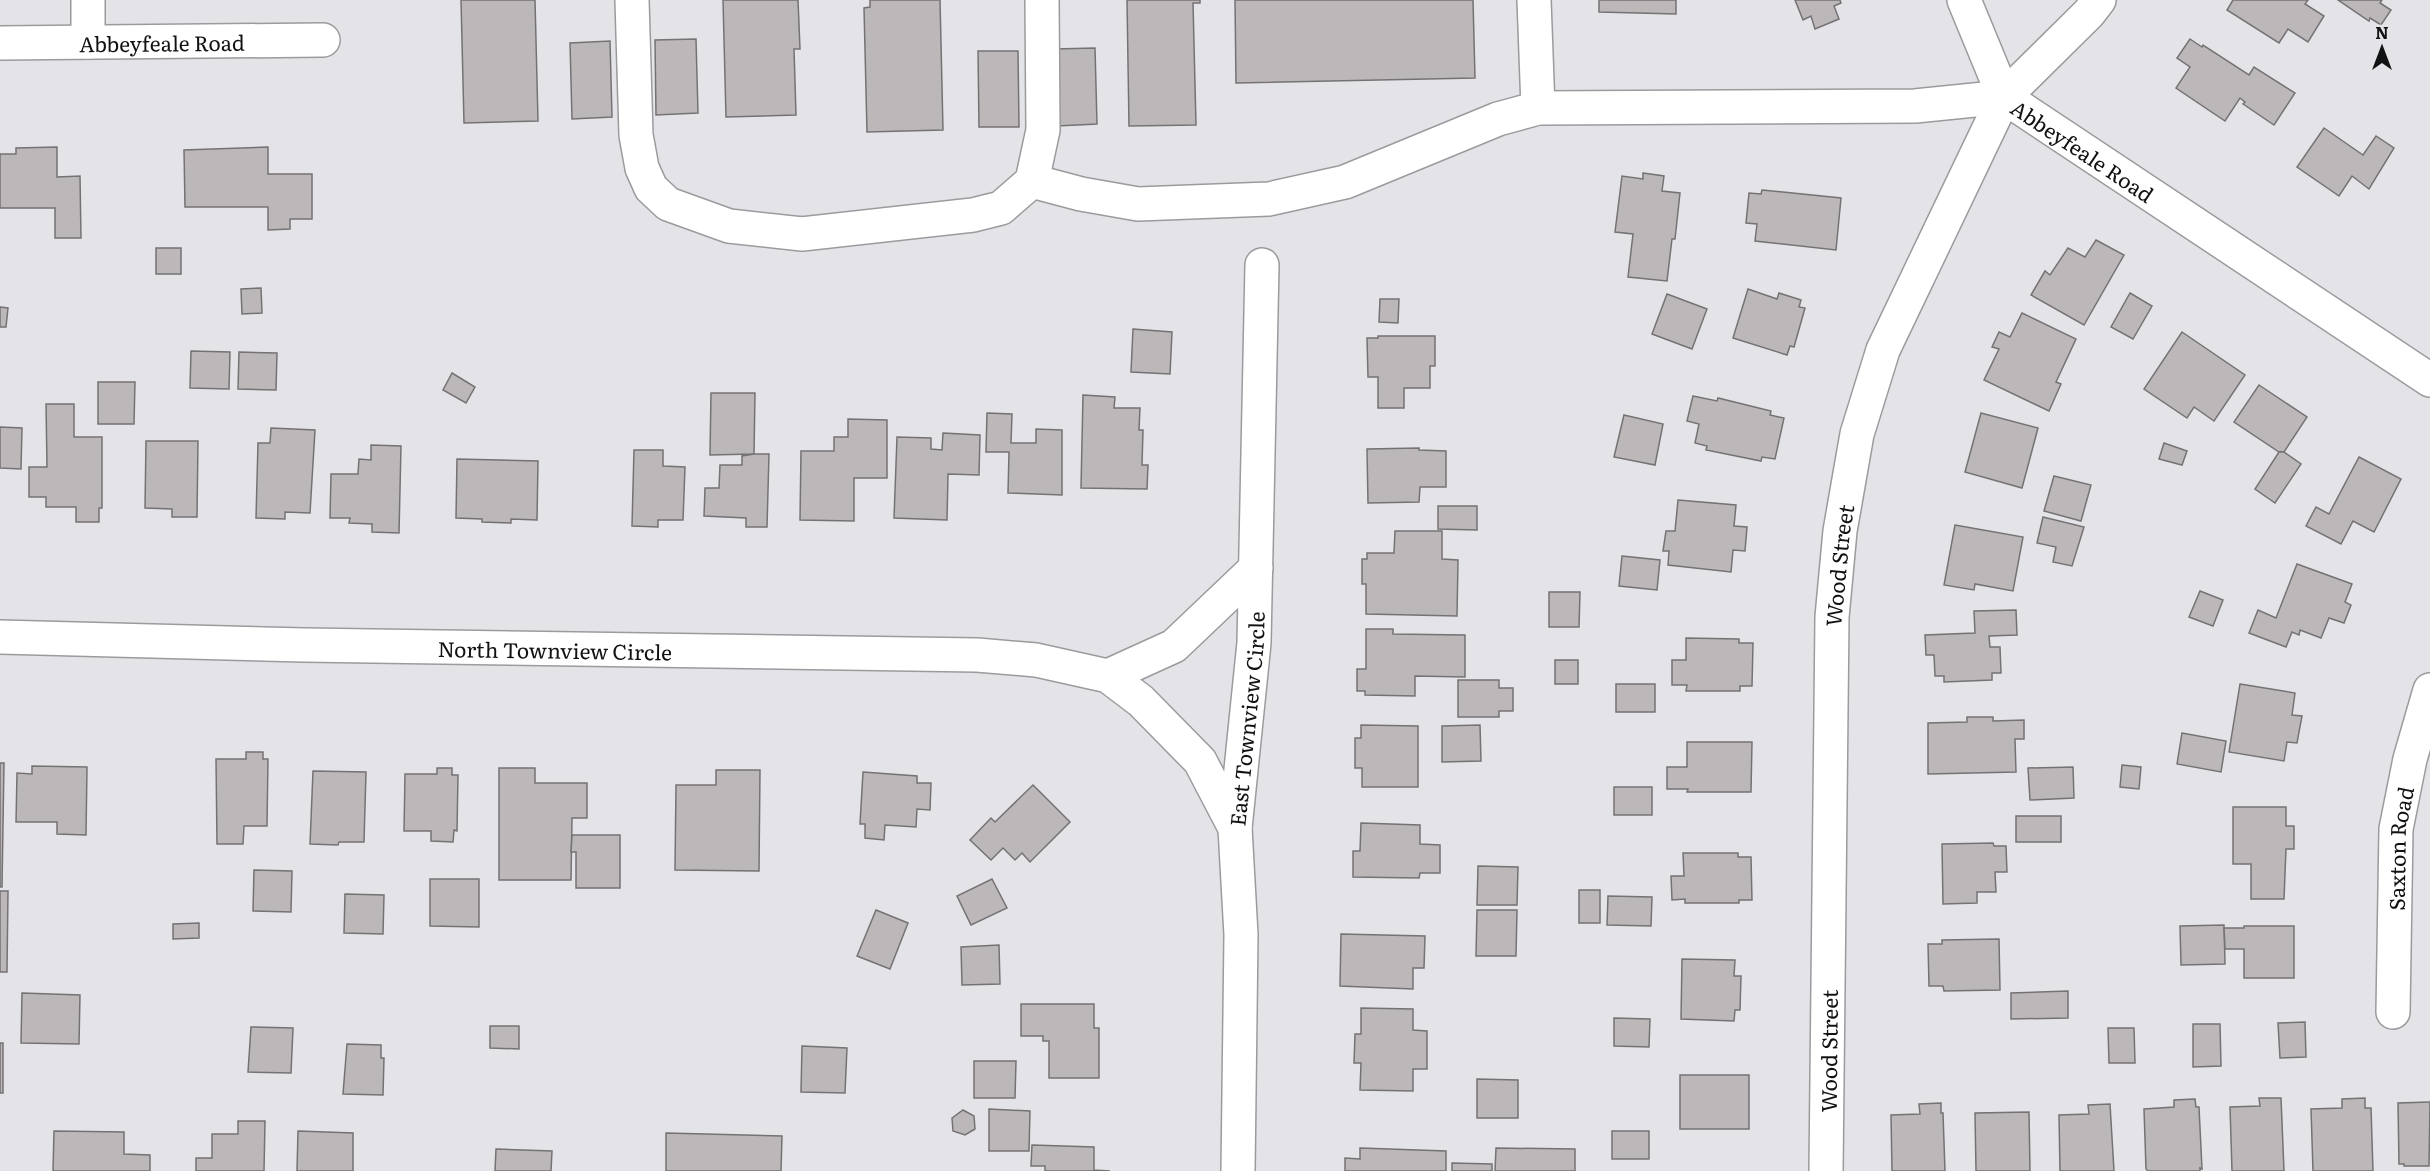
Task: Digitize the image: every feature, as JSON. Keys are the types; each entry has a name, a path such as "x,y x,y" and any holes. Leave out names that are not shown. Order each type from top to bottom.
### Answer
{"street":[{"path":"88,0 88,42"},
{"path":"632,0 636,135 642,168 651,188 668,204 729,226 802,234 973,215 1001,208 1032,181 1043,130 1042,0"},
{"path":"1534,0 1538,108"},
{"path":"1964,0 2004,97 2090,13 2098,0"},
{"name":"Abbeyfeale Road","path":"0,43 323,40"},
{"name":"Abbeyfeale Road","path":"1032,181 1081,194 1138,204 1269,199 1346,182 1498,119 1538,108 1915,106 2004,97 2430,380"},
{"name":"Wood Street","path":"1827,1171 1832,617 1840,531 1857,434 1883,350 2004,97"},
{"name":"East Townview Circle","path":"1238,1171 1240,935 1235,828 1254,643 1262,265"},
{"path":"1108,675 1174,646 1256,568"},
{"name":"North Townview Circle","path":"0,637 316,645 977,655 1036,660 1108,675 1141,701 1200,761 1235,828"},
{"name":"Saxton Road","path":"2393,1012 2396,829 2410,759 2430,690"}],"building":[{"path":"461,0 535,0 538,121 464,123"},
{"path":"723,0 798,0 800,49 794,49 796,115 726,117"},
{"path":"870,0 940,0 943,130 867,132 864,8 870,7"},
{"path":"1127,0 1200,0 1200,3 1193,3 1196,125 1129,126"},
{"path":"1235,0 1473,0 1475,78 1236,83"},
{"path":"1599,0 1676,0 1676,14 1599,12"},
{"path":"1795,0 1840,0 1841,3 1834,6 1839,19 1815,29 1811,16 1803,20"},
{"path":"2233,0 2308,0 2305,4 2324,16 2308,42 2288,29 2279,43 2227,10"},
{"path":"2338,0 2382,0 2380,3 2391,10 2381,25 2370,18 2369,21"},
{"path":"696,39 698,113 656,115 655,40"},
{"path":"2190,39 2249,75 2254,67 2295,93 2274,125 2243,104 2245,102 2240,98 2225,121 2176,88 2190,67 2177,58"},
{"path":"610,41 612,117 572,119 570,43"},
{"path":"1095,48 1097,124 1057,126 1054,49"},
{"path":"978,51 1018,51 1019,127 979,127"},
{"path":"2324,128 2363,155 2376,136 2394,148 2369,189 2352,176 2339,196 2297,167"},
{"path":"57,147 57,177 80,176 81,238 55,238 55,208 0,208 0,154 16,154 16,148"},
{"path":"268,147 268,174 312,174 312,219 290,219 290,229 268,230 268,207 185,207 184,150"},
{"path":"1643,173 1664,176 1662,191 1680,193 1667,281 1628,277 1633,234 1615,232 1622,176 1643,179"},
{"path":"1762,190 1841,198 1836,250 1755,241 1757,224 1746,223 1749,193 1761,194"},
{"path":"2096,240 2124,255 2084,325 2031,295 2045,271 2050,275 2068,248 2085,257"},
{"path":"156,248 181,248 181,274 156,274"},
{"path":"261,288 262,313 242,314 241,289"},
{"path":"1748,289 1777,299 1779,293 1801,300 1799,307 1805,308 1794,347 1790,346 1787,355 1733,338"},
{"path":"2130,293 2152,306 2133,339 2111,327"},
{"path":"1667,294 1707,309 1692,349 1652,334"},
{"path":"1380,299 1399,299 1398,323 1379,322"},
{"path":"0,307 8,308 6,327 0,327"},
{"path":"2022,313 2076,339 2056,382 2061,384 2049,411 1984,380 1999,349 1992,347 1999,332 2010,337"},
{"path":"1133,329 1172,332 1170,374 1131,372"},
{"path":"2182,332 2245,375 2214,421 2194,407 2187,418 2144,389"},
{"path":"1378,336 1435,336 1435,366 1430,366 1430,388 1404,388 1404,408 1378,408 1378,377 1368,377 1367,338 1378,338"},
{"path":"191,351 230,352 229,389 190,388"},
{"path":"239,352 277,353 276,390 238,389"},
{"path":"452,373 475,387 466,403 443,390"},
{"path":"98,382 135,382 134,424 98,424"},
{"path":"2259,385 2307,417 2284,452 2279,452 2234,422"},
{"path":"711,393 755,393 754,454 710,455"},
{"path":"1083,395 1115,397 1114,408 1140,408 1139,430 1143,430 1142,465 1148,465 1147,489 1081,488"},
{"path":"1693,396 1717,401 1718,398 1771,411 1770,415 1784,418 1775,459 1762,457 1761,461 1706,450 1707,446 1695,443 1699,424 1687,421"},
{"path":"46,404 74,404 74,437 102,437 102,508 99,508 99,522 76,522 76,507 46,507 46,497 29,497 29,467 47,467"},
{"path":"987,413 1012,414 1011,443 1036,443 1036,429 1062,430 1062,495 1008,493 1009,452 986,452"},
{"path":"1981,413 2038,428 2022,488 1965,472"},
{"path":"1624,415 1663,424 1655,465 1614,457"},
{"path":"848,419 887,420 887,478 854,478 854,521 800,520 801,451 834,451 834,437 848,437"},
{"path":"0,427 22,428 21,469 0,468"},
{"path":"271,428 315,430 310,513 285,512 285,519 256,518 258,443 270,443"},
{"path":"943,433 980,435 979,475 948,474 947,520 894,518 897,437 931,438 931,449 942,450"},
{"path":"146,441 198,441 197,517 172,517 172,509 145,508"},
{"path":"2164,443 2187,451 2182,465 2159,459"},
{"path":"371,445 401,446 399,533 372,532 372,524 349,523 350,518 330,518 331,474 358,474 359,459 371,460"},
{"path":"1419,448 1419,450 1446,451 1446,487 1420,487 1419,502 1368,503 1367,449"},
{"path":"634,450 663,450 663,466 685,467 683,520 658,520 658,527 632,526"},
{"path":"2279,452 2284,452 2301,464 2275,503 2255,489"},
{"path":"769,454 767,527 746,527 746,518 704,516 705,488 719,488 720,465 742,465 742,456"},
{"path":"2359,457 2401,479 2374,532 2353,521 2341,544 2306,526 2316,507 2329,514"},
{"path":"457,459 538,461 537,520 511,519 511,523 456,518"},
{"path":"2054,476 2091,485 2081,521 2044,511"},
{"path":"1678,500 1736,505 1734,526 1747,527 1745,551 1733,550 1731,572 1668,565 1669,551 1663,551 1666,531 1675,531"},
{"path":"1438,506 1477,506 1477,530 1438,529"},
{"path":"2043,517 2084,527 2072,566 2053,562 2056,547 2037,543"},
{"path":"1955,525 2023,537 2013,591 1975,584 1974,590 1944,585"},
{"path":"1395,531 1442,531 1442,559 1458,560 1457,616 1366,614 1366,584 1362,584 1362,559 1367,559 1367,553 1394,553"},
{"path":"1622,556 1660,560 1657,590 1619,586"},
{"path":"2297,564 2352,584 2345,602 2351,605 2344,623 2329,618 2321,638 2300,630 2299,635 2292,632 2286,647 2249,633 2258,610 2276,618"},
{"path":"2200,591 2223,600 2213,626 2189,617"},
{"path":"1549,592 1580,592 1579,627 1549,627"},
{"path":"2016,610 2017,635 1989,636 1990,647 2000,647 2001,673 1992,673 1992,680 1944,682 1944,676 1935,676 1934,655 1926,655 1925,635 1975,633 1974,611"},
{"path":"1366,629 1393,629 1393,634 1465,635 1465,677 1415,676 1415,696 1365,695 1365,691 1357,691 1357,669 1366,669"},
{"path":"1686,638 1739,639 1739,643 1753,643 1752,686 1740,686 1740,691 1686,691 1687,685 1672,685 1672,660 1686,660"},
{"path":"1555,660 1578,660 1578,684 1555,684"},
{"path":"1458,680 1499,680 1499,688 1513,688 1513,711 1499,711 1499,717 1458,717"},
{"path":"1616,684 1655,684 1655,712 1616,712"},
{"path":"2240,684 2295,693 2292,715 2302,716 2297,743 2287,742 2284,761 2229,752"},
{"path":"1967,717 1993,717 1993,721 2024,720 2024,739 2015,739 2016,772 1928,774 1928,723 1967,722"},
{"path":"1361,725 1418,726 1418,787 1362,787 1362,768 1355,768 1355,738 1361,738"},
{"path":"1480,725 1481,761 1442,762 1442,726"},
{"path":"2182,733 2226,741 2221,772 2177,764"},
{"path":"1687,742 1752,742 1751,792 1687,792 1688,789 1667,789 1667,767 1687,767"},
{"path":"246,752 263,752 263,759 268,759 267,826 244,826 243,844 217,844 216,759 246,759"},
{"path":"0,763 4,763 2,887 0,887"},
{"path":"2122,765 2141,767 2139,789 2120,787"},
{"path":"32,766 87,767 86,835 57,834 57,822 16,822 17,773 32,774"},
{"path":"2073,767 2074,798 2030,800 2028,768"},
{"path":"437,768 452,768 452,775 458,775 457,831 454,830 453,842 431,841 431,831 404,831 405,774 437,774"},
{"path":"499,768 535,768 535,783 587,783 587,818 572,818 571,880 499,880"},
{"path":"716,770 760,770 759,871 675,870 676,785 716,785"},
{"path":"313,771 366,772 364,842 339,842 338,845 310,844"},
{"path":"863,772 917,776 917,783 931,783 930,810 917,809 916,827 885,825 884,840 865,838 865,824 860,824"},
{"path":"1033,785 1070,822 1030,862 1022,853 1015,860 1003,848 991,860 970,840 991,818 995,822"},
{"path":"1614,787 1652,787 1652,815 1614,815"},
{"path":"2233,807 2286,807 2286,826 2294,826 2294,849 2286,849 2284,899 2251,899 2251,864 2233,864"},
{"path":"2016,816 2061,816 2061,842 2016,842"},
{"path":"1361,823 1420,825 1420,844 1440,845 1440,873 1420,873 1419,878 1353,877 1353,851 1360,851"},
{"path":"572,835 620,835 620,888 576,888 576,852 571,852"},
{"path":"1993,843 1994,846 2006,846 2007,872 1995,872 1996,892 1977,892 1977,903 1943,904 1942,844"},
{"path":"1683,853 1738,853 1738,857 1751,857 1752,900 1739,900 1739,903 1685,903 1685,899 1672,900 1671,876 1684,876"},
{"path":"1478,866 1518,867 1517,905 1477,905"},
{"path":"254,870 292,871 291,912 253,911"},
{"path":"430,879 479,879 479,927 430,926"},
{"path":"992,879 1007,908 971,925 957,896"},
{"path":"1579,890 1600,890 1600,923 1579,923"},
{"path":"0,891 8,891 7,972 0,972"},
{"path":"345,894 384,895 383,934 344,933"},
{"path":"1608,896 1652,897 1651,926 1607,925"},
{"path":"876,910 908,923 890,969 857,956"},
{"path":"1477,910 1517,910 1516,956 1476,956"},
{"path":"199,923 199,938 173,939 173,924"},
{"path":"2224,925 2225,964 2181,965 2180,926"},
{"path":"2244,926 2294,926 2294,978 2244,978 2244,949 2225,949 2224,928 2244,928"},
{"path":"1341,934 1425,936 1424,968 1413,968 1413,989 1340,986"},
{"path":"1999,939 2000,990 1944,991 1943,986 1929,986 1928,944 1942,944 1942,940"},
{"path":"999,945 1000,984 962,985 961,947"},
{"path":"1682,959 1735,960 1734,976 1741,976 1740,1010 1735,1010 1734,1021 1681,1019"},
{"path":"2068,991 2068,1018 2011,1019 2011,993"},
{"path":"22,993 80,995 79,1044 21,1043"},
{"path":"1021,1004 1094,1004 1094,1028 1099,1028 1099,1078 1049,1078 1049,1041 1043,1041 1043,1036 1021,1036"},
{"path":"1361,1008 1413,1009 1413,1030 1427,1031 1427,1069 1413,1069 1413,1091 1360,1090 1361,1063 1354,1063 1355,1034 1361,1034"},
{"path":"1614,1018 1650,1019 1649,1047 1614,1046"},
{"path":"2305,1022 2306,1057 2280,1058 2278,1023"},
{"path":"2193,1024 2220,1024 2221,1066 2193,1067"},
{"path":"490,1026 519,1026 519,1049 490,1048"},
{"path":"251,1027 293,1028 291,1073 248,1072"},
{"path":"2108,1028 2134,1028 2135,1063 2109,1063"},
{"path":"0,1043 3,1043 3,1093 0,1093"},
{"path":"347,1044 381,1045 381,1058 384,1058 383,1095 343,1094"},
{"path":"802,1046 847,1048 845,1093 801,1092"},
{"path":"974,1061 1016,1061 1015,1098 974,1098"},
{"path":"1680,1075 1749,1075 1749,1129 1680,1129"},
{"path":"1477,1079 1518,1080 1518,1118 1477,1118"},
{"path":"2259,1098 2281,1098 2284,1171 2232,1171 2230,1107 2260,1106"},
{"path":"2365,1098 2365,1108 2371,1108 2373,1171 2313,1171 2311,1109 2342,1108 2342,1099"},
{"path":"2195,1099 2196,1107 2199,1107 2202,1169 2200,1168 2200,1171 2148,1171 2146,1169 2144,1109 2174,1107 2174,1100"},
{"path":"2430,1102 2429,1166 2399,1164 2398,1103"},
{"path":"1941,1103 1945,1171 1892,1171 1891,1115 1920,1114 1919,1104"},
{"path":"2110,1104 2114,1171 2060,1171 2059,1115 2089,1114 2088,1105"},
{"path":"989,1109 1030,1111 1029,1151 989,1151"},
{"path":"963,1110 974,1116 975,1129 965,1135 953,1131 952,1118"},
{"path":"2029,1112 2030,1171 1976,1171 1975,1113"},
{"path":"238,1121 265,1121 264,1171 196,1171 196,1158 212,1158 212,1134 238,1134"},
{"path":"54,1131 124,1132 124,1154 150,1155 150,1171 53,1171"},
{"path":"298,1131 353,1133 353,1171 297,1171"},
{"path":"1612,1131 1649,1131 1649,1159 1612,1159"},
{"path":"666,1133 782,1136 781,1171 666,1171"},
{"path":"1032,1145 1094,1147 1094,1170 1110,1171 1045,1171 1045,1166 1031,1166"},
{"path":"1360,1148 1446,1151 1446,1171 1345,1171 1345,1158 1360,1159"},
{"path":"1496,1148 1575,1149 1575,1171 1495,1171"},
{"path":"496,1149 552,1151 551,1171 495,1171"},
{"path":"1452,1163 1492,1164 1492,1171 1452,1171"}]}
